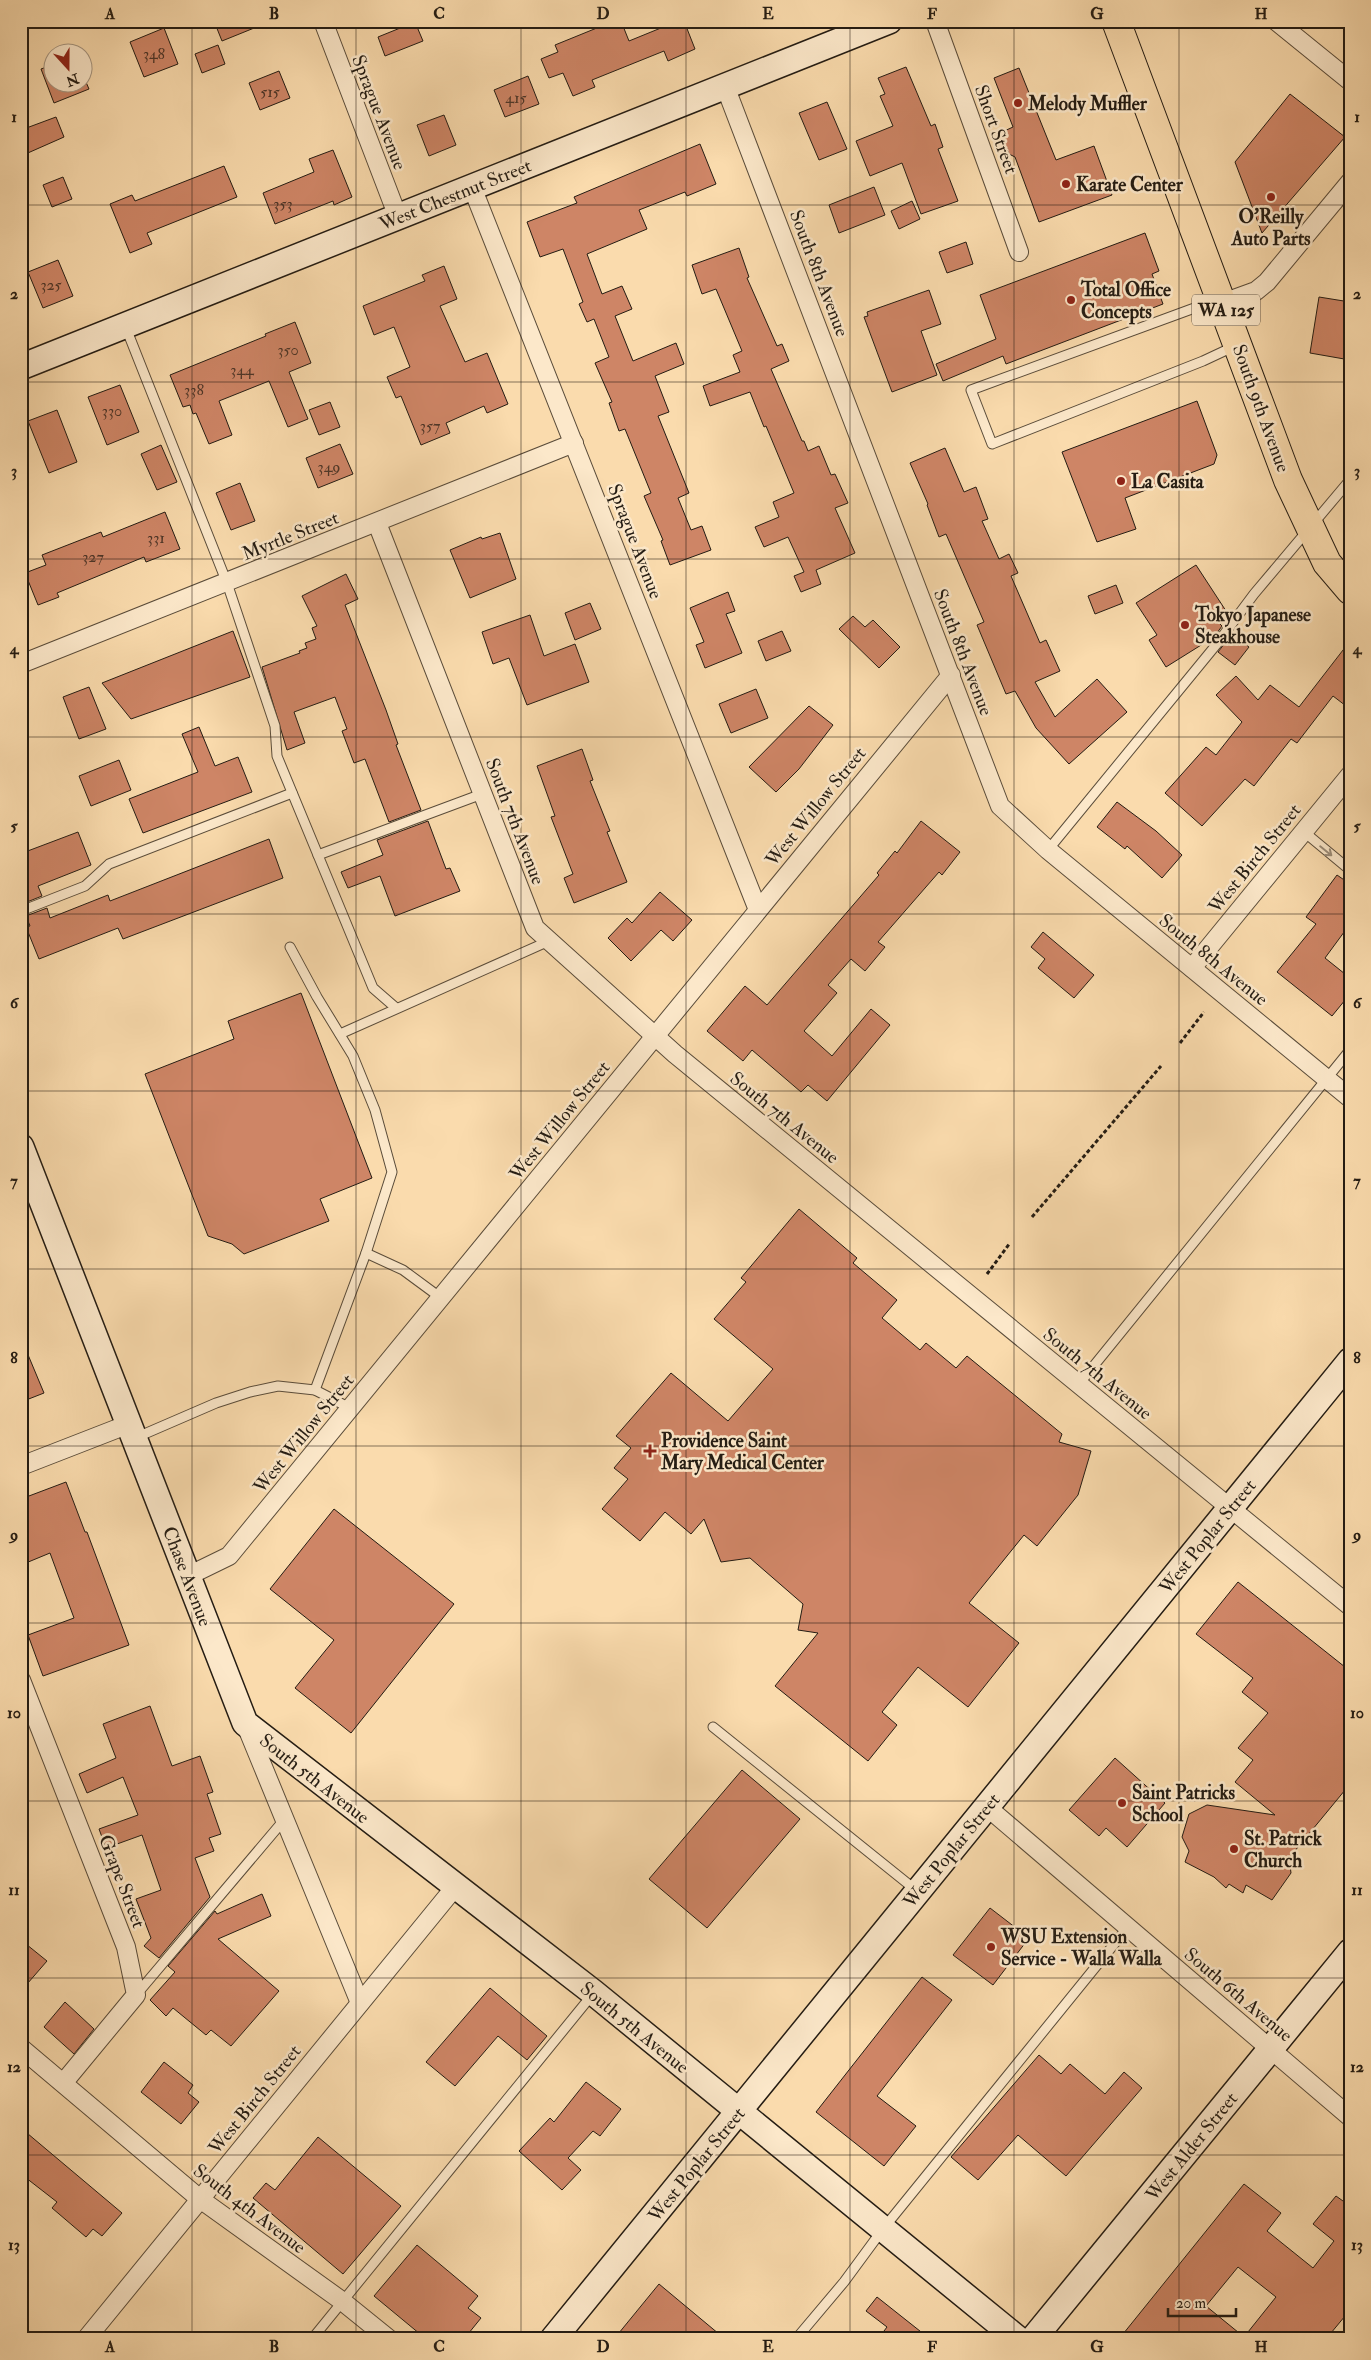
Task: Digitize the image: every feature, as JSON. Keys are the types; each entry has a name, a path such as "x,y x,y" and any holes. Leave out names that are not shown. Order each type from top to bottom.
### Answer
{"main road":[{"name":"West Chestnut Street","path":"21,367 889,21"},
{"name":"South 9th Avenue","path":"1116,21 1288,480 1327,563 1350,590"},
{"name":"Chase Avenue","path":"21,1147 245,1723"},
{"name":"West Poplar Street","path":"553,2339 1350,1361"},
{"name":"South 5th Avenue","path":"245,1723 594,1993 1018,2339"},
{"name":"West Alder Street","path":"1033,2339 1350,1952"}],"street":[{"name":"Sprague Avenue","path":"323,21 398,217"},
{"name":"Short Street","path":"935,21 1018,252"},
{"path":"1276,21 1350,81"},
{"name":"South 8th Avenue","path":"725,86 1000,806 1048,850 1350,1098"},
{"path":"1222,301 1256,291 1267,282 1350,182"},
{"name":"Sprague Avenue","path":"472,187 758,910"},
{"name":"Myrtle Street","path":"21,664 377,524 574,443"},
{"name":"South 7th Avenue","path":"377,524 535,928 654,1037 1350,1606"},
{"name":"West Willow Street","path":"188,1576 230,1556 950,674"},
{"name":"West Birch Street","path":"1192,968 1303,831 1346,785"},
{"path":"21,1466 132,1431"},
{"name":"Grape Street","path":"21,1680 126,1947 136,1995"},
{"name":"Chase Avenue","path":"245,1723 360,2004"},
{"name":"South 6th Avenue","path":"987,1807 1350,2117"},
{"name":"West Birch Street","path":"86,2339 455,1887"},
{"path":"64,2082 136,1995"},
{"name":"South 4th Avenue","path":"21,2048 64,2082 200,2199 342,2301 389,2339"}],"lane":[{"path":"1222,301 971,390 992,444 1203,362 1239,345"},
{"path":"125,326 227,583 275,726 277,756 373,988 396,1008"},
{"path":"1048,850 1216,645 1254,594 1350,480"},
{"path":"21,911 85,886 109,864 292,793"},
{"path":"318,856 482,794"},
{"path":"1303,831 1350,870"},
{"path":"340,1034 549,941"},
{"path":"290,947 353,1056 375,1110 392,1172 366,1252 315,1390"},
{"path":"1079,1384 1350,1050"},
{"path":"366,1252 403,1270 440,1298"},
{"path":"132,1431 250,1392 278,1386 315,1390 350,1408"},
{"path":"713,1727 918,1891"},
{"path":"136,1995 284,1820"},
{"path":"796,2339 844,2282 883,2229 1128,1928"},
{"path":"312,2339 594,1993"}],"path":[{"path":"1180,1043 1204,1012"},
{"path":"1032,1218 1161,1066"},
{"path":"987,1274 1010,1243"}],"building":[{"path":"214,21 269,21 269,22 222,41"},
{"path":"614,21 621,21 629,41 678,21 684,21 695,49 668,61 664,51 592,80 595,87 573,96 563,73 549,78 541,59 558,52 555,45"},
{"path":"415,22 423,41 385,56 378,37"},
{"path":"164,28 178,64 144,77 130,42"},
{"path":"218,45 225,64 202,73 195,54"},
{"path":"906,67 931,126 935,124 943,147 938,149 958,201 921,214 902,163 870,176 856,141 893,126 880,96 885,94 878,78"},
{"path":"1019,68 1056,160 1094,146 1112,195 1039,222 1015,157 1009,154 1000,133 1013,127 994,78"},
{"path":"279,71 290,98 260,110 249,83"},
{"path":"528,76 539,104 505,117 494,90"},
{"path":"50,92 82,92 54,103"},
{"name":"O'Reilly Auto Parts","path":"1290,94 1345,137 1262,233 1235,162"},
{"path":"827,102 847,149 819,160 799,113"},
{"path":"444,115 456,145 429,156 417,125"},
{"path":"56,117 64,137 21,156 21,130"},
{"path":"700,144 716,184 687,196 685,192 639,210 647,229 587,254 602,294 622,286 632,309 615,316 633,361 676,343 684,364 655,376 669,412 658,416 689,493 678,498 691,530 702,526 711,550 670,565 661,541 663,540 644,496 651,493 625,429 619,431 609,403 612,402 595,363 609,357 594,319 587,322 579,304 583,302 563,249 540,257 527,222 577,203 574,197"},
{"path":"333,150 352,197 334,205 333,201 275,224 263,193 314,172 309,159"},
{"path":"224,166 237,197 147,233 152,244 130,253 110,204 132,195 135,201"},
{"path":"63,177 72,199 52,207 43,185"},
{"path":"874,187 885,215 839,233 829,205"},
{"path":"912,201 920,219 899,229 891,211"},
{"name":"Total Office Concepts","path":"1145,233 1159,271 1152,274 1163,304 1006,364 1003,356 943,381 936,364 996,339 980,295"},
{"path":"966,242 973,264 947,273 939,252"},
{"path":"739,248 749,277 747,278 777,346 782,344 789,361 771,369 802,441 804,441 808,451 819,446 831,475 835,474 848,503 835,508 855,553 816,570 821,584 801,592 794,576 804,572 788,537 764,547 755,527 779,517 773,502 794,493 750,392 710,406 703,386 740,372 733,355 742,351 716,289 702,294 692,265"},
{"path":"58,260 73,296 43,308 28,272"},
{"path":"444,266 457,299 440,306 465,362 487,353 508,404 487,413 484,406 446,423 450,433 421,445 401,396 396,398 387,377 410,367 394,327 374,335 363,306 425,281 422,275"},
{"path":"929,290 941,324 921,331 937,375 892,392 864,317 868,316 867,312"},
{"path":"1319,297 1350,302 1350,360 1310,353"},
{"path":"295,322 311,363 289,372 308,419 288,427 269,381 219,401 232,435 209,444 196,413 193,414 190,405 183,407 170,375 266,336 265,334"},
{"path":"120,385 139,432 107,445 88,397"},
{"name":"La Casita","path":"1197,401 1217,455 1214,464 1125,498 1136,529 1097,542 1062,452"},
{"path":"330,402 340,427 319,435 309,410"},
{"path":"57,410 77,462 49,473 28,421"},
{"path":"340,444 353,474 318,488 306,458"},
{"path":"161,445 177,482 157,490 141,454"},
{"path":"945,448 964,492 976,487 988,519 982,521 999,559 1009,554 1018,573 1011,576 1040,643 1046,640 1060,671 1035,682 1055,717 1097,679 1127,712 1069,764 1036,728 1015,691 1006,694 977,625 984,622 946,534 939,537 928,504 910,463"},
{"path":"240,483 255,521 231,530 216,493"},
{"path":"165,512 180,549 146,562 144,557 57,593 59,597 38,605 25,573 46,565 42,555 101,532 103,537"},
{"path":"500,533 516,579 470,598 450,550 481,537 482,539"},
{"name":"Tokyo Japanese Steakhouse","path":"1196,565 1228,614 1209,644 1206,642 1166,667 1149,640 1157,635 1136,603"},
{"path":"346,574 358,599 345,605 386,710 398,744 396,745 421,810 389,822 365,759 354,763 342,731 347,729 335,697 294,712 305,743 287,750 262,667 300,653 299,651 307,648 305,643 316,639 312,628 317,626 302,596"},
{"path":"1116,585 1123,603 1095,614 1088,596"},
{"path":"728,592 735,611 726,614 742,653 705,668 696,645 704,642 690,608"},
{"path":"590,603 601,629 575,640 565,613"},
{"path":"530,615 544,656 575,644 589,682 527,705 509,658 493,664 482,632"},
{"path":"853,616 865,627 873,620 900,647 879,668 839,629"},
{"path":"233,631 250,677 131,719 102,683"},
{"path":"782,631 791,651 766,661 758,641"},
{"path":"1232,634 1249,647 1235,665 1218,652"},
{"path":"1350,641 1350,709 1333,696 1297,743 1291,739 1254,786 1245,779 1202,826 1165,793 1206,747 1216,755 1242,722 1216,695 1236,676 1258,700 1270,685 1299,707"},
{"path":"89,687 106,729 79,739 63,697"},
{"path":"756,689 768,718 731,733 719,704"},
{"path":"809,706 833,725 799,769 776,792 749,767"},
{"path":"199,727 215,766 238,757 252,792 143,833 129,799 198,772 182,734"},
{"path":"582,749 593,780 590,781 610,831 607,832 627,882 574,903 564,878 573,874 551,817 555,816 537,766"},
{"path":"119,760 131,790 91,806 79,776"},
{"path":"1117,802 1156,831 1182,855 1162,878 1127,846 1125,849 1097,827"},
{"path":"428,821 446,869 450,868 460,891 395,916 380,876 348,888 341,872 383,855 377,840"},
{"path":"921,821 960,852 942,875 939,872 878,942 885,947 865,971 851,959 828,985 837,993 804,1031 832,1056 871,1009 890,1025 827,1101 808,1085 801,1092 752,1050 743,1061 707,1031 745,986 767,1005 879,875 877,873 895,851 897,853"},
{"path":"78,832 91,865 38,886 42,896 22,904 21,846 25,852"},
{"path":"269,839 283,878 123,939 118,928 39,959 26,927 30,926 26,916 47,908 50,918 108,895 110,901"},
{"path":"1337,875 1350,884 1350,924 1325,958 1350,978 1350,994 1332,1016 1277,972 1316,924 1306,917"},
{"path":"660,892 692,920 673,941 661,930 631,961 608,938 627,918 632,923"},
{"path":"1043,932 1094,975 1074,998 1038,968 1045,959 1031,947"},
{"path":"301,993 372,1178 320,1199 329,1221 244,1254 232,1244 208,1236 145,1074 234,1039 228,1021"},
{"path":"799,1209 857,1258 853,1263 897,1300 882,1318 920,1350 926,1343 956,1368 967,1356 1062,1434 1059,1442 1091,1451 1078,1495 1037,1546 1024,1535 969,1603 1019,1643 968,1707 918,1667 882,1712 897,1725 868,1761 775,1686 818,1633 798,1630 803,1604 750,1558 721,1562 704,1519 691,1534 665,1512 640,1541 602,1509 628,1479 614,1468 631,1448 616,1436 671,1373 728,1421 773,1369 714,1319 746,1282 741,1278"},
{"path":"21,1338 44,1393 21,1402"},
{"path":"66,1482 85,1532 87,1532 129,1645 43,1676 28,1635 74,1618 50,1553 21,1565 21,1499"},
{"path":"334,1509 454,1604 351,1733 295,1688 334,1640 270,1589"},
{"path":"1238,1582 1350,1671 1350,1784 1289,1858 1291,1873 1272,1900 1246,1885 1243,1893 1229,1884 1226,1888 1214,1877 1185,1862 1189,1851 1182,1837 1189,1814 1207,1805 1275,1815 1235,1782 1253,1760 1238,1748 1268,1713 1242,1692 1253,1678 1196,1634"},
{"path":"150,1706 172,1766 200,1756 213,1792 207,1794 221,1834 209,1838 214,1851 195,1858 210,1897 159,1958 144,1946 151,1938 136,1899 161,1890 142,1835 106,1848 99,1829 138,1815 123,1777 87,1793 79,1774 116,1758 103,1724"},
{"path":"1115,1758 1165,1803 1127,1847 1106,1828 1099,1836 1069,1810"},
{"path":"742,1770 800,1819 707,1928 649,1879"},
{"path":"262,1894 271,1916 218,1939 279,1991 231,2046 211,2030 206,2035 173,2008 166,2016 150,2000 175,1972 168,1966 215,1911 217,1914"},
{"name":"WSU Extension Service - Walla Walla","path":"990,1908 1029,1938 993,1985 953,1955"},
{"path":"21,1940 47,1961 21,1991"},
{"path":"922,1977 952,2000 877,2096 916,2126 884,2166 816,2112"},
{"path":"490,1988 547,2036 527,2060 498,2036 455,2086 426,2062"},
{"path":"65,2002 94,2029 74,2054 44,2027"},
{"path":"1039,2055 1061,2074 1070,2064 1105,2094 1124,2072 1142,2088 1066,2176 1018,2135 978,2180 951,2157"},
{"path":"164,2062 193,2085 188,2093 199,2102 181,2124 141,2092"},
{"path":"586,2082 621,2109 600,2136 593,2131 568,2158 581,2170 562,2190 519,2151 550,2118 554,2122"},
{"path":"21,2128 122,2213 102,2236 93,2229 86,2237 52,2208 57,2202 21,2174"},
{"path":"318,2137 401,2206 343,2274 253,2198 266,2183 275,2190"},
{"path":"1244,2184 1281,2213 1267,2231 1313,2268 1334,2241 1313,2224 1336,2196 1350,2206 1350,2310 1326,2339 1119,2339","holes":["1238,2267 1276,2297 1244,2337 1206,2306"]},
{"path":"417,2245 478,2296 468,2308 481,2318 464,2339 426,2339 374,2296"},
{"path":"659,2284 725,2339 614,2339"},
{"path":"877,2297 930,2339 878,2339 887,2327 866,2311"}],"place":[{"name":"Melody Muffler","path":"1018,103"},
{"name":"Karate Center","path":"1066,184"},
{"name":"O'Reilly Auto Parts","path":"1271,197"},
{"name":"Total Office Concepts","path":"1071,300"},
{"name":"La Casita","path":"1121,481"},
{"name":"Tokyo Japanese Steakhouse","path":"1185,625"},
{"name":"Providence Saint Mary Medical Center","path":"650,1451"},
{"name":"Saint Patricks School","path":"1122,1803"},
{"name":"St. Patrick Church","path":"1234,1849"},
{"name":"WSU Extension Service - Walla Walla","path":"991,1947"}]}
